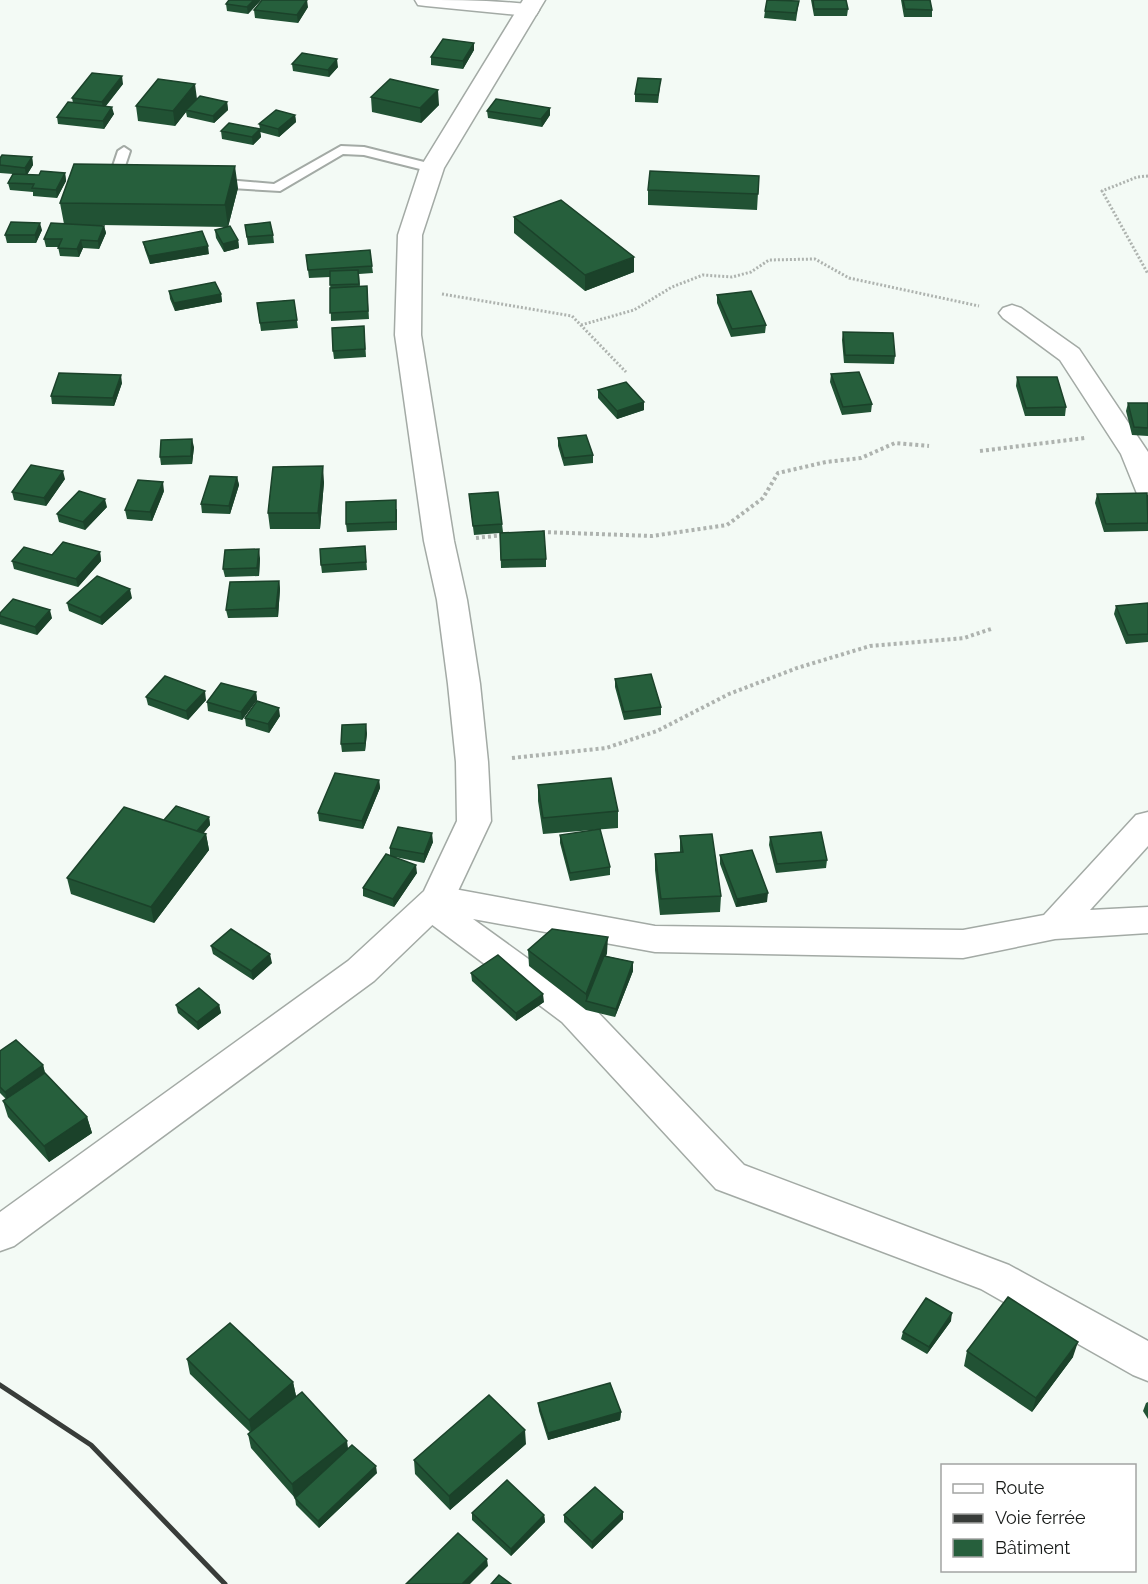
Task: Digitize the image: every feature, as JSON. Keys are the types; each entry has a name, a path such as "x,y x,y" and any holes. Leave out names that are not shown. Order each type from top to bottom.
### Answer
{"main road":[{"path":"0,1234 361,971 434,902 474,822 472,762 452,600 439,541 408,335 410,235 432,168 531,5 426,0"},
{"path":"1012,313 1070,355 1135,454 1148,490"},
{"path":"1055,926 1148,824"},
{"path":"434,902 655,939 963,944 1055,926 1148,920"},
{"path":"434,902 575,1012 730,1177 995,1277 1148,1362"}],"lane":[{"path":"207,183 276,188 341,150 364,151 432,168"},
{"path":"124,151 116,175 139,177"}],"path":[{"path":"1148,176 1137,177 1102,191 1148,274"},
{"path":"581,325 634,310 672,287 703,275 732,277 751,272 769,260 815,259 849,278 1012,313"},
{"path":"409,288 572,316 626,372"},
{"path":"980,451 1121,434"},
{"path":"532,533 652,536 727,525 763,498 778,473 826,462 861,458 895,443 929,446"},
{"path":"439,541 509,535"},
{"path":"472,762 606,748 657,731 729,693 797,668 870,646 964,638 991,629"}],"building":[{"path":"229,0 254,0 247,7 226,4"},
{"path":"262,0 307,0 297,15 254,10"},
{"path":"767,0 799,1 796,13 765,11"},
{"path":"813,0 846,0 848,9 814,9"},
{"path":"903,0 930,0 932,10 905,9"},
{"path":"443,39 474,43 463,61 431,57"},
{"path":"302,53 337,59 328,70 292,64"},
{"path":"92,73 122,76 102,102 72,98"},
{"path":"638,78 661,79 658,95 635,94"},
{"path":"158,79 195,84 173,111 136,106"},
{"path":"390,79 438,90 420,108 371,97"},
{"path":"200,96 227,102 213,116 186,110"},
{"path":"496,99 550,108 541,119 487,111"},
{"path":"68,102 112,107 103,121 57,117"},
{"path":"276,110 295,115 278,129 259,124"},
{"path":"229,123 260,129 252,137 221,131"},
{"path":"2,155 32,157 25,168 0,165"},
{"path":"74,164 235,166 225,205 60,203"},
{"path":"41,171 65,173 56,190 32,188 34,184 8,183 13,174 39,175"},
{"path":"650,171 759,176 758,194 648,190"},
{"path":"561,200 634,257 585,275 514,217"},
{"path":"11,222 40,223 35,235 5,235"},
{"path":"270,222 273,235 247,237 245,225"},
{"path":"51,223 104,226 98,241 81,240 77,249 58,248 62,239 44,239"},
{"path":"230,226 238,240 223,244 215,230"},
{"path":"202,231 208,246 149,256 143,242"},
{"path":"370,250 372,266 308,270 306,255"},
{"path":"358,270 359,284 330,285 330,271"},
{"path":"215,282 221,294 174,303 169,291"},
{"path":"367,286 368,311 330,313 330,288"},
{"path":"751,291 766,325 732,329 717,295"},
{"path":"294,300 297,320 260,323 257,303"},
{"path":"364,326 365,349 333,351 332,328"},
{"path":"843,332 893,333 895,356 845,355"},
{"path":"859,372 872,404 843,407 831,374"},
{"path":"59,373 121,375 113,398 51,396"},
{"path":"1017,377 1057,377 1066,407 1026,408"},
{"path":"626,382 644,402 617,411 598,390"},
{"path":"1128,403 1148,403 1148,428 1134,427"},
{"path":"586,435 593,455 564,458 558,438"},
{"path":"192,439 191,456 160,457 161,440"},
{"path":"31,465 63,471 44,498 12,492"},
{"path":"323,466 318,513 268,513 273,467"},
{"path":"210,476 237,477 229,506 201,504"},
{"path":"138,480 163,482 150,512 125,510"},
{"path":"79,491 105,499 83,522 57,514"},
{"path":"498,492 502,524 473,526 469,494"},
{"path":"1147,493 1148,523 1106,524 1097,494"},
{"path":"396,500 396,522 346,524 346,502"},
{"path":"544,531 546,559 501,560 500,533"},
{"path":"63,542 100,552 76,579 12,561 24,547 52,555"},
{"path":"365,546 366,562 321,565 320,549"},
{"path":"259,549 257,568 223,569 225,550"},
{"path":"97,576 130,589 100,617 67,603"},
{"path":"279,581 276,608 226,610 230,582"},
{"path":"13,599 50,610 35,627 0,616 0,613"},
{"path":"1148,603 1148,634 1128,635 1116,606"},
{"path":"651,674 661,707 624,712 615,679"},
{"path":"165,676 205,691 186,711 146,697"},
{"path":"221,683 256,692 241,712 207,702"},
{"path":"257,701 279,708 268,724 245,718"},
{"path":"366,724 365,743 341,744 342,725"},
{"path":"335,773 379,780 362,821 318,813"},
{"path":"611,778 618,811 543,818 538,785"},
{"path":"176,806 209,817 197,831 164,820"},
{"path":"124,807 206,834 151,907 67,878"},
{"path":"398,827 432,833 424,854 390,848"},
{"path":"600,829 610,867 570,873 560,835"},
{"path":"821,832 827,860 777,864 770,837"},
{"path":"712,834 721,896 661,899 655,854 683,852 680,836"},
{"path":"752,850 768,893 737,899 720,855"},
{"path":"386,854 416,865 393,899 363,888"},
{"path":"231,929 270,954 251,971 211,946"},
{"path":"552,929 608,937 586,994 528,950"},
{"path":"498,955 543,994 516,1013 471,973"},
{"path":"604,956 633,962 616,1009 586,1001"},
{"path":"199,988 219,1005 197,1022 176,1005"},
{"path":"16,1040 43,1065 5,1092 0,1087 0,1051"},
{"path":"45,1073 87,1117 44,1146 3,1101"},
{"path":"1008,1297 1078,1342 1036,1398 967,1351"},
{"path":"926,1298 952,1313 929,1347 903,1332"},
{"path":"230,1323 293,1382 249,1420 187,1359"},
{"path":"610,1383 621,1412 548,1433 538,1403"},
{"path":"302,1392 347,1441 292,1484 248,1434"},
{"path":"489,1395 525,1430 449,1496 414,1460"},
{"path":"352,1445 376,1466 318,1521 295,1498"},
{"path":"507,1480 544,1515 511,1549 472,1513"},
{"path":"595,1487 623,1512 592,1542 564,1515"},
{"path":"458,1533 487,1559 462,1584 406,1584"},
{"path":"499,1575 511,1584 491,1584"}],"railway":[{"path":"0,1385 91,1445 225,1584"}]}
